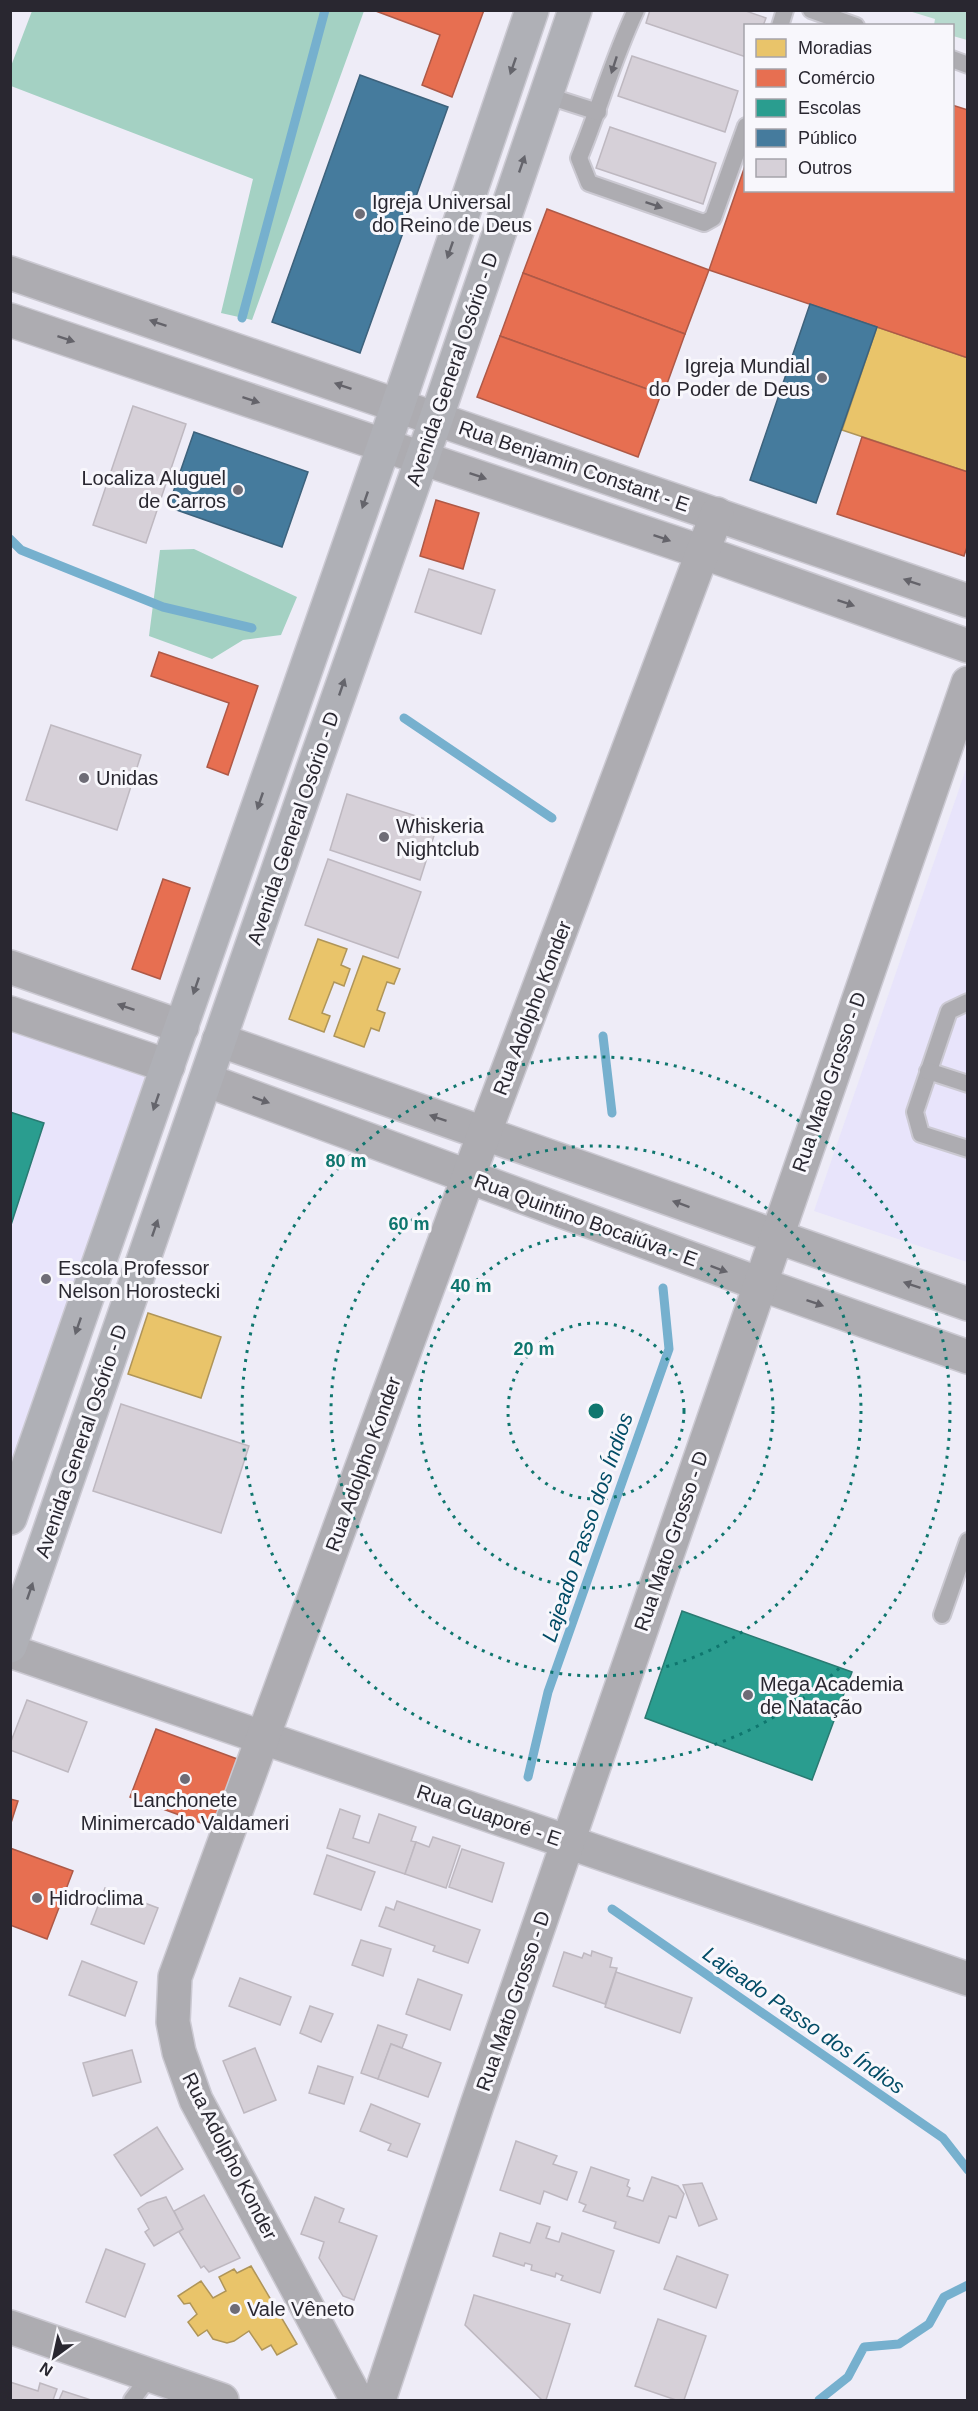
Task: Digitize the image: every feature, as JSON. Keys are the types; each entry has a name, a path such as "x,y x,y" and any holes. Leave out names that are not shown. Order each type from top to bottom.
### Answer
{"main road":[{"name":"Avenida General Osório - D","path":"10,1518 398,405 532,10"},
{"name":"Avenida General Osório - D","path":"10,1648 436,419 575,10"}],"street":[{"name":"Rua Benjamin Constant - E","path":"10,273 968,601"},
{"name":"Rua Benjamin Constant - E","path":"10,320 702,552 968,646"},
{"name":"Rua Adolpho Konder","path":"357,2400 196,2100 179,2052 173,2022 175,1977 484,1134 717,514"},
{"name":"Rua Mato Grosso - D","path":"379,2400 568,1842 968,684"},
{"path":"10,967 182,1027"},
{"path":"10,1012 168,1066"},
{"path":"219,1040 968,1304"},
{"name":"Rua Quintino Bocaiúva - E","path":"206,1080 760,1284 968,1357"},
{"name":"Rua Guaporé - E","path":"10,1648 968,1979"},
{"path":"10,2327 141,2388 222,2400"}],"lane":[{"path":"636,10 624,35 598,112 579,158 589,183 704,222 713,218 740,160 744,137"},
{"path":"811,10 850,24"},
{"path":"545,96 598,112"},
{"path":"968,1002 949,1011 915,1112 921,1134 968,1149"},
{"path":"928,1071 968,1084"},
{"path":"942,1615 968,1541"}],"shaded area":[{"path":"967,766 967,1262 814,1211"},
{"name":"Escola Professor Nelson Horostecki","path":"11,1021 154,1070 11,1488"}],"green space":[{"path":"32,11 364,11 252,320 221,313 253,179 11,86 11,66"},
{"path":"909,11 967,11 967,40 954,36 954,24 934,24 935,19"},
{"path":"194,549 297,597 281,635 243,640 212,659 149,636 160,550"}],"building: Moradias":[{"path":"877,327 968,358 968,472 842,430"},
{"path":"318,939 347,949 341,965 350,969 344,986 334,982 322,1013 330,1016 324,1032 289,1019"},
{"path":"363,956 400,969 394,984 387,982 377,1010 385,1013 379,1031 371,1028 364,1047 334,1036"},
{"path":"148,1313 221,1337 201,1398 128,1374"},
{"name":"Vale Vêneto","path":"251,2266 297,2344 277,2355 271,2345 262,2350 249,2331 227,2343 213,2339 207,2330 198,2336 188,2322 197,2314 190,2303 184,2304 178,2296 201,2281 213,2298 226,2291 219,2277 234,2269 237,2273"}],"building: Comércio":[{"path":"373,10 484,10 452,97 422,85 440,35"},
{"path":"954,106 968,110 968,358 709,270 744,169 744,192 954,192"},
{"path":"547,209 709,270 685,334 523,273"},
{"path":"523,273 685,334 663,395 500,336"},
{"path":"500,336 661,394 638,457 477,397"},
{"path":"862,437 968,472 968,544 964,556 837,514"},
{"path":"436,500 479,513 463,569 420,556"},
{"path":"159,652 258,686 228,775 207,767 229,703 151,676"},
{"path":"163,879 190,888 160,979 132,969"},
{"name":"Lanchonete Minimercado Valdameri","path":"156,1729 240,1760 215,1828 130,1797"},
{"path":"10,1799 18,1801 10,1826"},
{"name":"Hidroclima","path":"10,1848 73,1871 47,1939 10,1925"}],"building: Escolas":[{"path":"10,1112 44,1123 10,1228"},
{"name":"Mega Academia de Natação","path":"682,1611 852,1672 812,1780 645,1718"}],"building: Público":[{"name":"Igreja Universal do Reino de Deus","path":"360,75 448,107 360,353 272,322"},
{"name":"Igreja Mundial do Poder de Deus","path":"810,304 877,327 816,503 750,480"},
{"name":"Localiza Aluguel de Carros","path":"194,432 308,472 282,547 168,507"}],"building: Outros":[{"path":"650,10 743,10 766,18 764,24 744,24 744,56 646,23"},
{"path":"632,56 738,91 725,132 618,96"},
{"path":"610,127 716,163 703,204 596,168"},
{"path":"133,406 186,424 146,543 93,525"},
{"path":"429,569 495,590 481,634 415,612"},
{"name":"Unidas","path":"51,725 141,755 117,830 26,800"},
{"name":"Whiskeria Nightclub","path":"347,794 438,823 420,880 330,850"},
{"path":"328,859 421,892 398,958 305,925"},
{"path":"121,1404 249,1446 221,1533 93,1491"},
{"path":"27,1700 87,1722 68,1772 10,1750 10,1744"},
{"path":"340,1809 360,1816 353,1838 369,1843 379,1814 416,1827 411,1841 416,1842 405,1874 327,1848"},
{"path":"433,1837 460,1846 446,1888 405,1874 416,1842 429,1847"},
{"path":"462,1849 504,1863 492,1902 449,1887"},
{"path":"327,1855 375,1872 361,1910 314,1894"},
{"path":"105,1888 158,1908 144,1944 91,1924"},
{"path":"397,1901 480,1930 468,1963 433,1951 435,1946 379,1926 386,1907 394,1910"},
{"path":"361,1940 391,1949 383,1976 352,1965"},
{"path":"592,1951 612,1958 610,1967 617,1968 605,2004 553,1986 564,1952 582,1958 584,1953 591,1956"},
{"path":"82,1961 137,1982 125,2016 69,1995"},
{"path":"616,1972 692,1998 680,2033 605,2007"},
{"path":"240,1978 291,1997 280,2025 229,2006"},
{"path":"418,1979 462,1995 450,2030 406,2014"},
{"path":"310,2006 333,2014 321,2042 300,2033"},
{"path":"378,2025 407,2035 402,2048 391,2044 378,2079 361,2073"},
{"path":"391,2044 441,2063 428,2097 378,2079"},
{"path":"255,2048 276,2100 244,2113 223,2061"},
{"path":"132,2050 141,2082 93,2096 83,2063"},
{"path":"318,2066 353,2077 344,2104 309,2093"},
{"path":"371,2104 420,2124 407,2157 388,2150 391,2144 360,2131"},
{"path":"157,2127 183,2169 141,2196 114,2155"},
{"path":"516,2141 557,2156 553,2164 577,2172 567,2200 544,2191 540,2204 500,2190"},
{"path":"591,2167 629,2180 627,2186 630,2188 627,2196 643,2201 652,2177 678,2186 684,2194 676,2218 669,2216 659,2243 614,2228 616,2222 583,2211 586,2205 579,2202"},
{"path":"702,2183 717,2219 699,2226 683,2185"},
{"path":"204,2195 240,2258 209,2272 204,2266 201,2268 179,2232 183,2229 174,2211"},
{"path":"166,2197 183,2229 154,2246 145,2232 149,2229 138,2209 147,2203"},
{"path":"315,2197 344,2209 339,2222 377,2236 354,2300 343,2296 319,2258 324,2242 301,2234"},
{"path":"537,2223 550,2227 546,2238 559,2242 562,2233 614,2251 600,2293 561,2280 563,2276 556,2273 555,2277 531,2270 532,2265 525,2263 524,2266 493,2256 500,2233 530,2243"},
{"path":"106,2249 145,2264 125,2317 86,2302"},
{"path":"677,2256 728,2275 716,2308 664,2289"},
{"path":"474,2295 570,2324 546,2400 542,2400 465,2325"},
{"path":"658,2319 706,2336 684,2400 676,2400 635,2386"},
{"path":"10,2382 38,2391 40,2383 57,2389 53,2400 10,2400"},
{"path":"63,2391 91,2400 59,2400"}],"waterway":[{"path":"242,318 325,10"},
{"name":"Lajeado Passo dos Índios","path":"10,539 21,550 163,607 252,628"},
{"name":"Lajeado Passo dos Índios","path":"404,718 552,818"},
{"name":"Lajeado Passo dos Índios","path":"603,1036 612,1113"},
{"name":"Lajeado Passo dos Índios","path":"528,1777 548,1692 669,1349 663,1288"},
{"name":"Lajeado Passo dos Índios","path":"612,1909 943,2138 968,2170"},
{"path":"819,2400 848,2377 864,2347 899,2344 929,2324 944,2297 968,2285"}],"place":[{"name":"Igreja Universal do Reino de Deus","path":"360,214"},
{"name":"Igreja Mundial do Poder de Deus","path":"822,378"},
{"name":"Localiza Aluguel de Carros","path":"238,490"},
{"name":"Unidas","path":"84,778"},
{"name":"Whiskeria Nightclub","path":"384,837"},
{"name":"Escola Professor Nelson Horostecki","path":"46,1279"},
{"name":"Mega Academia de Natação","path":"748,1695"},
{"name":"Lanchonete Minimercado Valdameri","path":"185,1779"},
{"name":"Hidroclima","path":"37,1898"},
{"name":"Vale Vêneto","path":"235,2309"}]}
